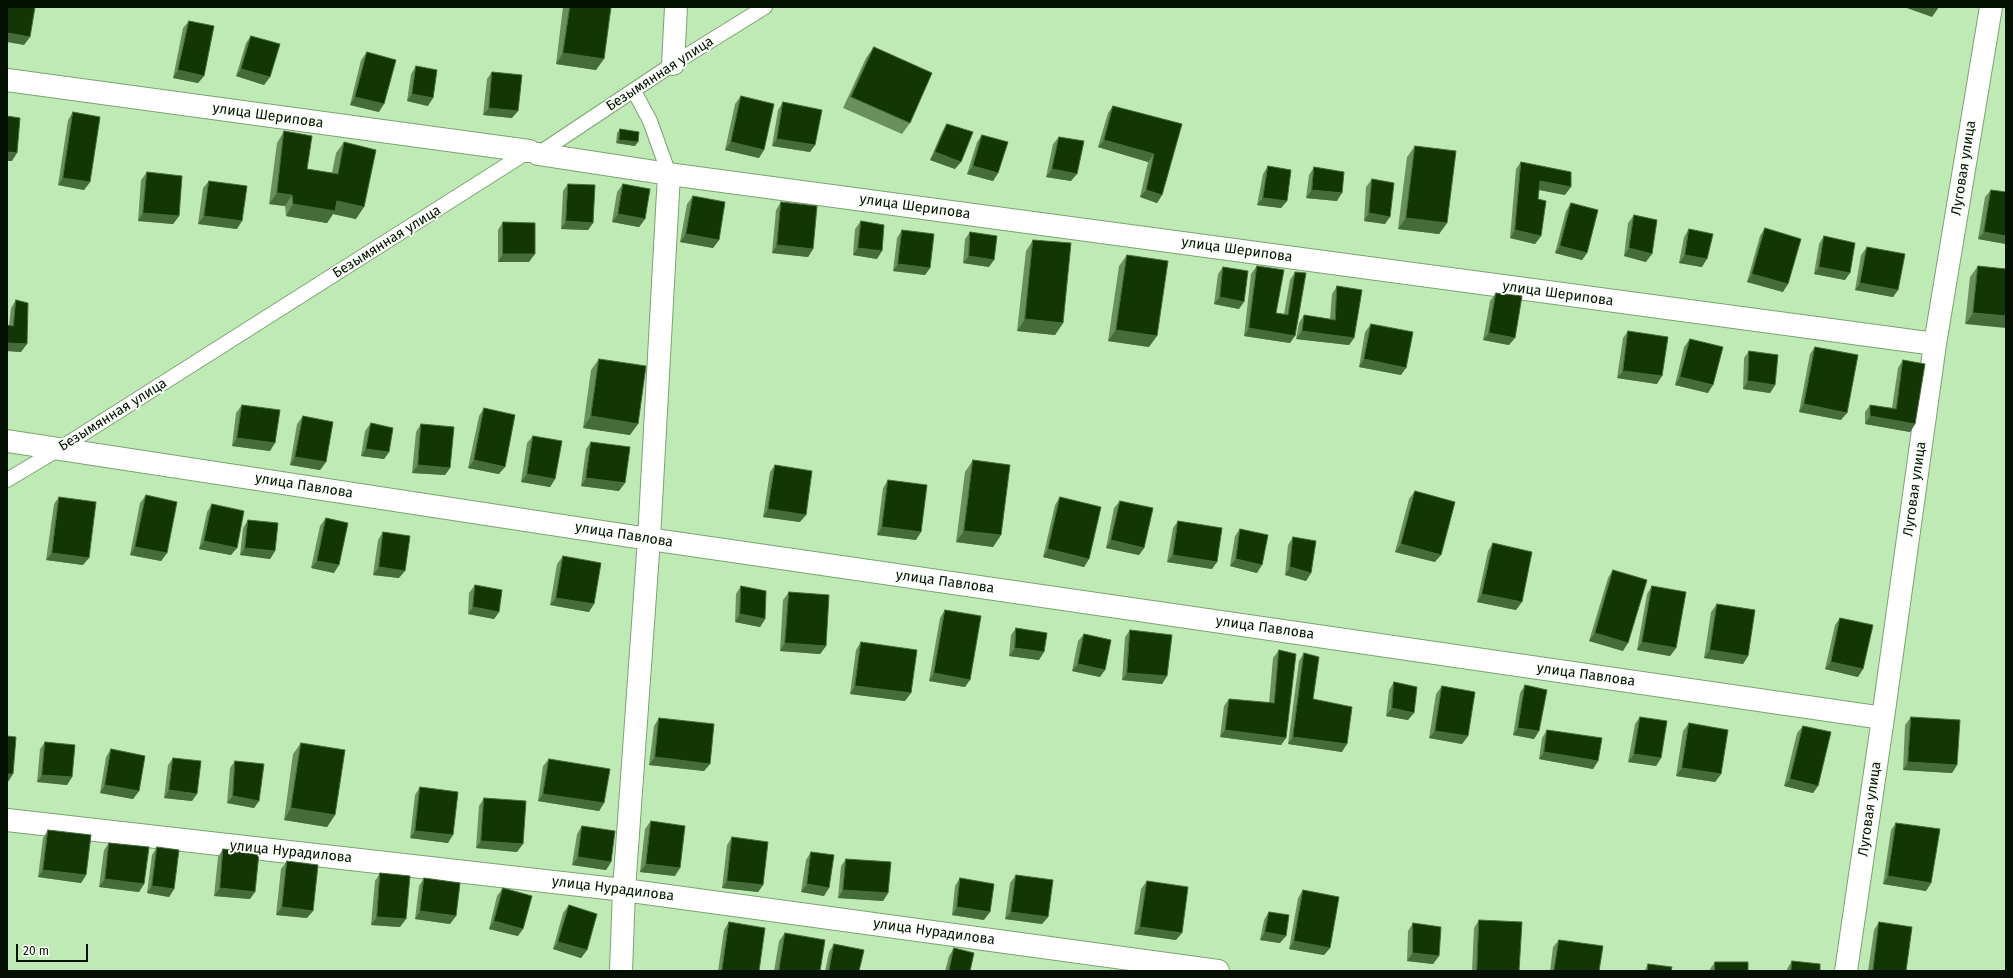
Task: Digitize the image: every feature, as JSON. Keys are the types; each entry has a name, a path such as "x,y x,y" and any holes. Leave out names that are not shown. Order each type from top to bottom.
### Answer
{"street":[{"path":"673,64 676,7"},
{"name":"Луговая улица","path":"1846,971 1935,344 1991,7"},
{"name":"улица Шерипова","path":"7,80 534,153 669,174 1935,344"},
{"path":"621,971 624,890 649,539 669,174"},
{"name":"улица Павлова","path":"7,441 649,539 1883,718"},
{"name":"улица Нурадилова","path":"7,820 624,890 1218,971"}],"lane":[{"name":"Безымянная улица","path":"7,480 634,91 673,64 765,7"},
{"path":"634,91 650,121 669,174"}],"building":[{"path":"7,7 35,7 30,37 7,33"},
{"path":"570,7 611,7 604,59 563,53"},
{"path":"189,21 214,26 204,76 178,70"},
{"path":"251,36 280,44 270,77 241,69"},
{"path":"874,47 932,73 910,123 851,97"},
{"path":"367,52 396,60 384,104 355,97"},
{"path":"416,66 437,70 433,98 412,94"},
{"path":"492,72 522,75 518,111 489,108"},
{"path":"741,96 774,104 764,150 731,142"},
{"path":"783,102 822,110 815,145 777,139"},
{"path":"1113,106 1182,124 1162,195 1146,190 1154,154 1104,140"},
{"path":"73,112 100,117 90,182 63,178"},
{"path":"7,116 20,118 17,153 7,152"},
{"path":"947,124 973,132 961,162 935,152"},
{"path":"620,129 639,132 638,142 619,140"},
{"path":"284,131 312,136 307,169 338,174 344,142 376,150 364,207 337,201 335,211 293,204 292,195 277,193"},
{"path":"982,135 1008,142 998,173 973,166"},
{"path":"1059,137 1084,141 1077,174 1052,169"},
{"path":"1415,146 1456,151 1447,223 1406,218"},
{"path":"1521,162 1571,172 1571,187 1540,181 1538,199 1546,201 1541,236 1515,230"},
{"path":"1268,166 1291,170 1287,201 1263,198"},
{"path":"1314,167 1344,172 1342,193 1312,190"},
{"path":"147,172 182,176 179,216 143,213"},
{"path":"1372,179 1394,183 1390,217 1369,213"},
{"path":"209,181 247,186 242,221 204,216"},
{"path":"568,184 595,185 593,223 566,221"},
{"path":"623,184 650,189 645,219 618,214"},
{"path":"1991,190 2006,192 2006,236 1984,232"},
{"path":"693,196 725,202 719,240 686,234"},
{"path":"781,202 817,206 813,249 777,245"},
{"path":"1571,203 1598,210 1587,253 1560,246"},
{"path":"1634,215 1657,220 1652,254 1629,248"},
{"path":"861,221 884,225 882,251 858,248"},
{"path":"503,222 535,223 535,254 503,254"},
{"path":"1765,228 1801,239 1788,284 1752,274"},
{"path":"1689,229 1713,234 1707,259 1685,255"},
{"path":"902,230 934,234 930,268 898,264"},
{"path":"970,232 997,236 994,260 969,256"},
{"path":"1824,236 1855,243 1850,273 1819,267"},
{"path":"1033,240 1071,243 1063,323 1025,319"},
{"path":"1867,247 1905,254 1898,290 1860,283"},
{"path":"1127,255 1168,261 1157,336 1116,330"},
{"path":"1257,266 1284,270 1276,313 1288,315 1295,272 1306,273 1295,336 1249,328"},
{"path":"1978,266 2006,269 2006,316 1973,313"},
{"path":"1223,267 1248,271 1244,302 1220,297"},
{"path":"1337,286 1362,290 1354,338 1302,331 1304,315 1335,320"},
{"path":"1496,293 1522,296 1515,338 1489,333"},
{"path":"16,300 28,303 27,344 7,343 7,325 13,326"},
{"path":"1371,324 1413,332 1406,368 1364,359"},
{"path":"1628,331 1668,337 1662,376 1623,371"},
{"path":"1690,339 1723,347 1713,385 1680,377"},
{"path":"1815,347 1858,355 1847,413 1804,404"},
{"path":"1749,351 1778,355 1775,385 1748,381"},
{"path":"599,359 646,366 638,424 591,416"},
{"path":"1903,360 1925,364 1915,424 1870,416 1870,405 1896,409"},
{"path":"242,405 280,410 275,443 237,438"},
{"path":"484,408 515,415 505,467 474,460"},
{"path":"303,416 333,422 326,462 295,457"},
{"path":"371,423 393,428 389,452 366,449"},
{"path":"421,424 454,427 450,468 418,465"},
{"path":"533,436 562,441 555,479 527,474"},
{"path":"591,442 630,447 625,483 586,478"},
{"path":"973,460 1010,465 1001,535 964,531"},
{"path":"775,465 812,471 806,515 768,509"},
{"path":"888,480 927,485 921,532 882,527"},
{"path":"1415,491 1455,502 1441,555 1401,544"},
{"path":"146,495 177,502 167,553 135,547"},
{"path":"59,497 96,502 89,558 52,553"},
{"path":"1060,497 1101,507 1089,559 1048,549"},
{"path":"1120,501 1153,508 1144,548 1111,540"},
{"path":"212,504 244,511 237,548 204,541"},
{"path":"326,518 348,523 339,565 317,561"},
{"path":"248,520 278,523 275,551 245,548"},
{"path":"1178,521 1222,528 1217,562 1173,555"},
{"path":"1240,529 1268,535 1262,565 1236,559"},
{"path":"383,532 410,536 405,571 379,567"},
{"path":"1293,537 1316,541 1311,573 1290,567"},
{"path":"1493,543 1532,552 1522,602 1482,594"},
{"path":"563,556 601,563 594,604 556,598"},
{"path":"1613,570 1647,580 1628,643 1595,633"},
{"path":"475,585 502,590 499,612 473,607"},
{"path":"741,586 766,591 765,619 740,614"},
{"path":"1652,586 1686,592 1676,648 1642,642"},
{"path":"789,592 829,595 826,646 785,643"},
{"path":"1717,604 1755,610 1748,656 1710,650"},
{"path":"945,610 981,616 970,680 934,673"},
{"path":"1840,618 1873,625 1863,669 1831,662"},
{"path":"1016,628 1047,633 1044,652 1015,648"},
{"path":"1130,630 1172,635 1167,676 1127,673"},
{"path":"1084,634 1111,640 1105,670 1078,664"},
{"path":"861,642 917,650 911,693 855,686"},
{"path":"1279,650 1296,654 1286,738 1225,730 1229,699 1274,703"},
{"path":"1304,653 1319,657 1313,699 1352,707 1347,744 1293,737"},
{"path":"1394,682 1417,687 1414,713 1392,708"},
{"path":"1525,685 1547,690 1539,731 1518,728"},
{"path":"1442,686 1475,692 1468,736 1435,731"},
{"path":"1640,717 1667,721 1661,758 1634,754"},
{"path":"1911,717 1960,720 1957,765 1908,762"},
{"path":"659,718 714,724 710,764 655,757"},
{"path":"1689,723 1728,730 1721,774 1682,768"},
{"path":"1803,726 1831,732 1818,786 1790,779"},
{"path":"1547,730 1602,738 1598,761 1544,752"},
{"path":"7,736 16,737 13,774 7,774"},
{"path":"45,742 75,745 72,777 42,775"},
{"path":"301,743 345,750 335,815 291,808"},
{"path":"111,749 145,756 139,791 105,785"},
{"path":"173,758 201,761 197,794 169,790"},
{"path":"549,759 610,769 604,803 543,794"},
{"path":"235,761 264,764 259,801 233,796"},
{"path":"420,787 458,792 453,835 415,831"},
{"path":"484,798 526,801 523,844 481,841"},
{"path":"651,821 685,826 680,868 646,864"},
{"path":"1896,823 1940,829 1931,883 1888,876"},
{"path":"582,826 615,831 611,862 578,857"},
{"path":"48,830 91,835 86,875 43,870"},
{"path":"732,837 768,842 763,885 727,881"},
{"path":"109,843 149,847 144,884 105,879"},
{"path":"157,847 179,850 174,889 152,886"},
{"path":"223,849 259,853 255,892 220,888"},
{"path":"811,852 834,855 829,888 807,884"},
{"path":"846,859 891,862 888,893 843,890"},
{"path":"287,861 318,865 313,911 282,907"},
{"path":"380,873 410,876 406,919 377,917"},
{"path":"1016,875 1053,880 1048,917 1011,912"},
{"path":"424,878 460,883 456,916 420,911"},
{"path":"960,878 994,884 990,912 957,907"},
{"path":"1147,881 1188,887 1182,933 1140,927"},
{"path":"503,888 532,896 523,929 494,921"},
{"path":"1303,890 1339,897 1330,948 1294,941"},
{"path":"569,905 597,914 587,950 558,942"},
{"path":"1269,912 1289,915 1286,936 1265,932"},
{"path":"1479,920 1522,922 1519,971 1477,971"},
{"path":"729,922 765,928 759,971 722,971"},
{"path":"1879,922 1912,927 1906,971 1873,971"},
{"path":"1413,923 1441,927 1439,956 1413,953"},
{"path":"785,933 825,940 820,971 779,971"},
{"path":"1559,940 1603,946 1599,971 1554,971"},
{"path":"834,944 864,950 859,971 829,971"},
{"path":"954,948 974,953 970,971 949,971"},
{"path":"1792,961 1820,964 1820,971 1791,971"},
{"path":"1715,962 1748,962 1748,971 1715,971"},
{"path":"1648,964 1672,967 1671,971 1648,971"}]}
